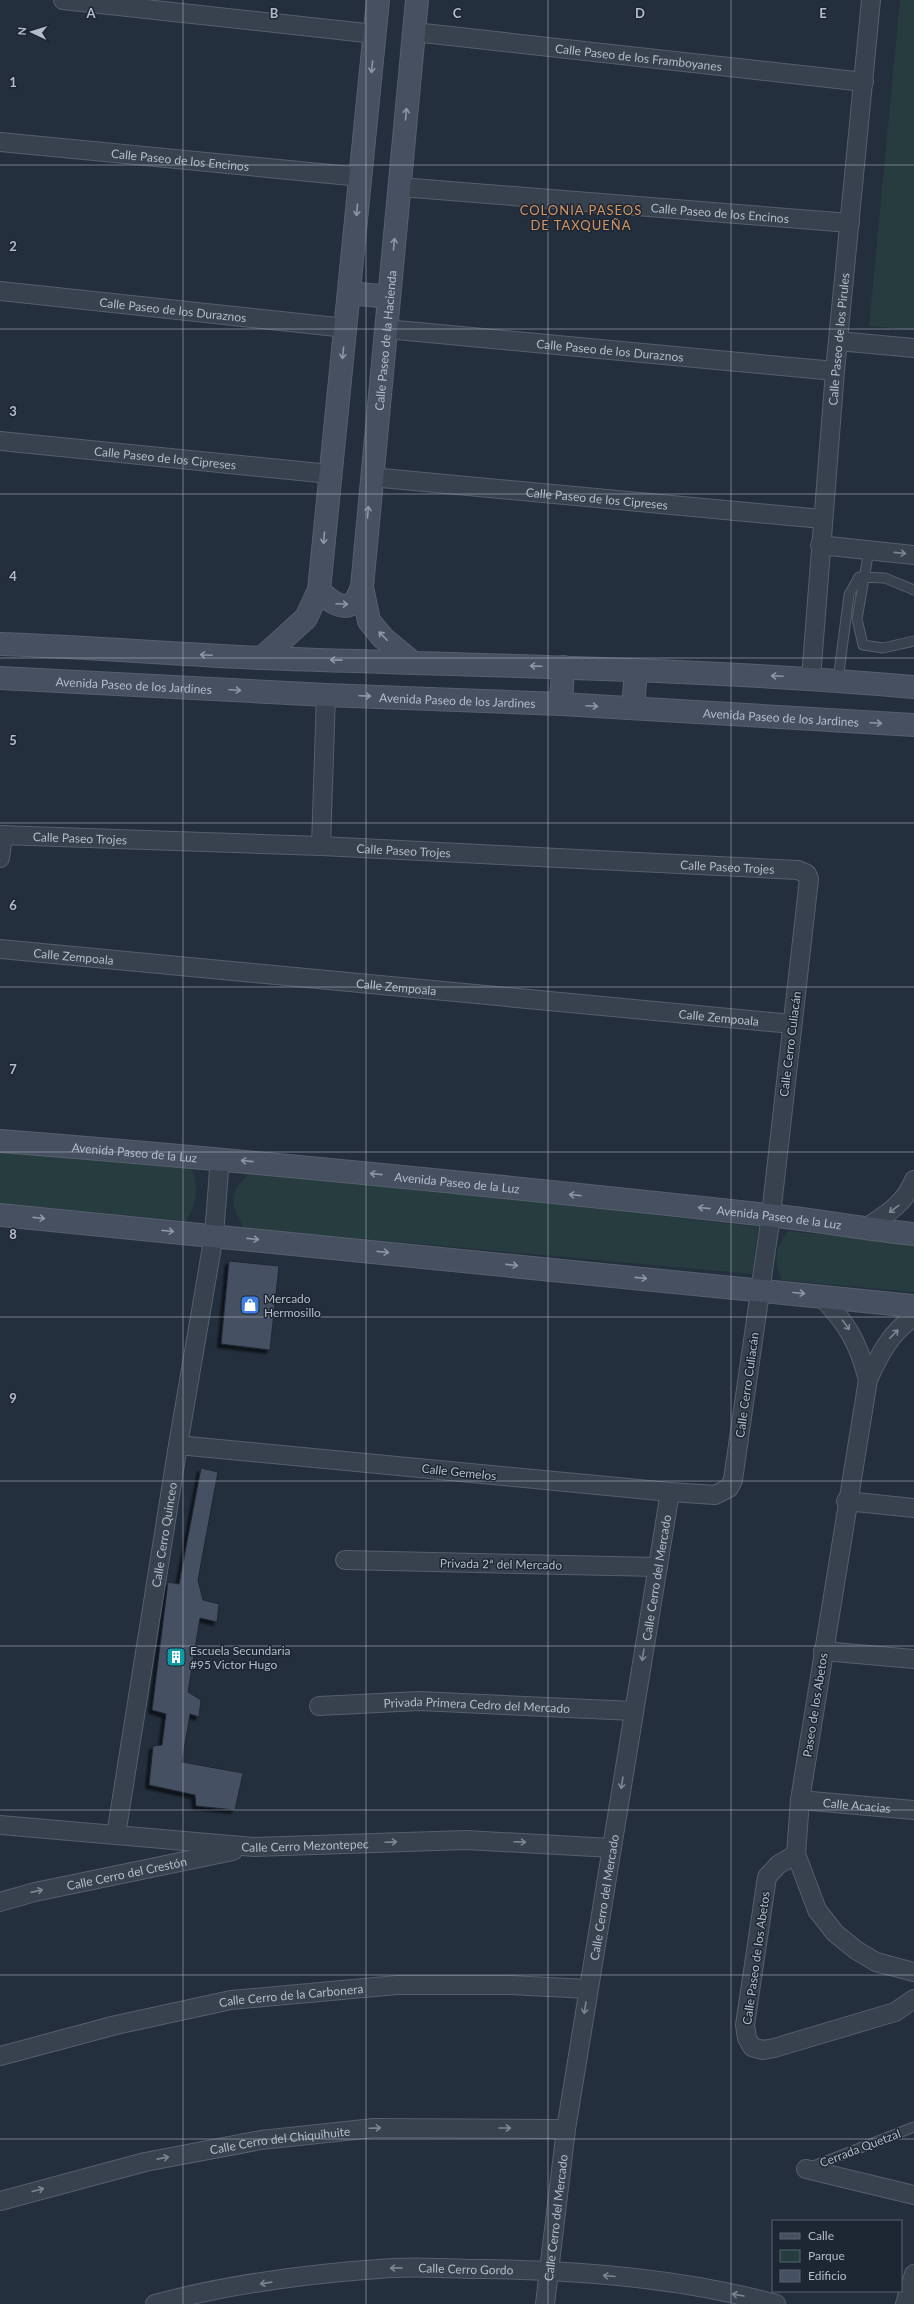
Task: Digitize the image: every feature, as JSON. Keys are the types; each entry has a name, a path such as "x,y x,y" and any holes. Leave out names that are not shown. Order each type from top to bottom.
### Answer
{"street":[{"path":"63,0 375,34"},
{"path":"262,658 306,618 319,590 350,293 378,0"},
{"name":"Calle Paseo de la Hacienda","path":"412,662 383,638 370,621 362,587 371,477 417,0"},
{"name":"Calle Paseo de los Pirules","path":"811,678 822,519 835,371 871,0"},
{"name":"Calle Paseo de los Framboyanes","path":"414,32 864,82"},
{"name":"Calle Paseo de los Encinos","path":"0,142 360,176"},
{"name":"Calle Paseo de los Encinos","path":"400,187 850,222"},
{"name":"Calle Paseo de los Duraznos","path":"0,291 346,328"},
{"path":"350,293 389,297"},
{"name":"Calle Paseo de los Duraznos","path":"386,329 835,371"},
{"path":"838,341 914,348"},
{"name":"Calle Paseo de los Cipreses","path":"0,441 330,474"},
{"name":"Calle Paseo de los Cipreses","path":"371,477 822,519"},
{"path":"820,546 914,555"},
{"path":"319,590 326,599 335,604 348,605 354,602 362,587"},
{"path":"0,644 262,658 563,666 811,678 914,687"},
{"path":"46,680 48,646"},
{"path":"125,684 128,651"},
{"path":"561,704 563,666"},
{"path":"633,708 636,670"},
{"name":"Avenida Paseo de los Jardines","path":"0,678 326,695 561,704 914,725"},
{"path":"321,846 326,695"},
{"path":"0,858 1,835"},
{"name":"Calle Paseo Trojes","path":"1,835 321,846 790,870 807,874"},
{"name":"Calle Cerro Culiacán","path":"733,1480 771,1215 809,880 807,874"},
{"name":"Calle Zempoala","path":"0,949 792,1024"},
{"name":"Avenida Paseo de la Luz","path":"0,1141 220,1158 771,1215 864,1229 914,1234"},
{"name":"Calle Cerro Quinceo","path":"116,1835 178,1445 214,1235 220,1158"},
{"path":"864,1229 900,1204 909,1192 914,1180"},
{"path":"0,1215 214,1235 914,1306"},
{"name":"Paseo de los Abetos","path":"820,1296 853,1335 862,1356 868,1380"},
{"name":"Paseo de los Abetos","path":"914,1317 888,1340 878,1355 868,1380 846,1501 800,1800 796,1854 818,1910 835,1933 856,1950 876,1962 914,1972"},
{"name":"Calle Gemelos","path":"178,1445 715,1495 729,1488 733,1480"},
{"name":"Calle Cerro del Mercado","path":"545,2304 547,2270 566,2129 670,1492"},
{"path":"846,1501 914,1508"},
{"name":"Privada 2ª del Mercado","path":"345,1560 658,1567"},
{"path":"823,1650 914,1659"},
{"name":"Privada Primera Cedro del Mercado","path":"319,1706 418,1701 634,1711"},
{"name":"Calle Acacias","path":"800,1800 914,1810"},
{"name":"Calle Cerro Mezontepec","path":"0,1825 254,1846 466,1840 612,1848"},
{"name":"Calle Cerro del Crestón","path":"0,1902 35,1892 254,1846"},
{"name":"Calle Paseo de los Abetos","path":"796,1854 778,1865 767,1877 745,2025 747,2038 752,2047 763,2050 774,2048 896,2012 914,1999"},
{"name":"Calle Cerro de la Carbonera","path":"0,2056 116,2025 230,2000 397,1985 508,1985 588,1989"},
{"name":"Calle Cerro del Chiquihuite","path":"0,2201 145,2162 261,2140 374,2128 566,2129"},
{"path":"806,2169 914,2195"},
{"name":"Calle Cerro Gordo","path":"155,2304 180,2297 294,2278 393,2268 547,2270 643,2279 749,2297 776,2304"},
{"path":"905,2304 914,2274"}],"lane":[{"path":"869,550 857,619 863,645 882,648 914,641"},
{"path":"838,680 849,595 859,577 885,578 914,590"},
{"name":"Cerrada Quetzal","path":"806,2169 914,2127"}],"green space":[{"path":"900,0 914,0 914,330 869,326"},
{"path":"0,1147 191,1167 196,1189 195,1201 186,1221 0,1203"},
{"path":"253,1169 758,1227 752,1274 244,1228 235,1210 234,1197 240,1184"},
{"path":"788,1231 914,1244 914,1292 782,1280 777,1266 777,1254 780,1244"}],"building":[{"name":"Mercado Hermosillo","path":"229,1261 279,1266 270,1350 221,1344"},
{"name":"Escuela Secundaria #95 Victor Hugo","path":"201,1468 218,1472 198,1580 203,1600 219,1604 217,1622 200,1618 188,1692 201,1700 199,1717 190,1714 182,1762 243,1773 235,1810 196,1806 195,1795 149,1785 153,1746 162,1745 166,1714 152,1710 168,1582 179,1584"}],"place":[{"name":"Mercado Hermosillo","path":"250,1305"},
{"name":"Escuela Secundaria #95 Victor Hugo","path":"176,1657"}],"district":[{"name":"COLONIA PASEOS DE TAXQUEÑA","path":"581,218"}]}
